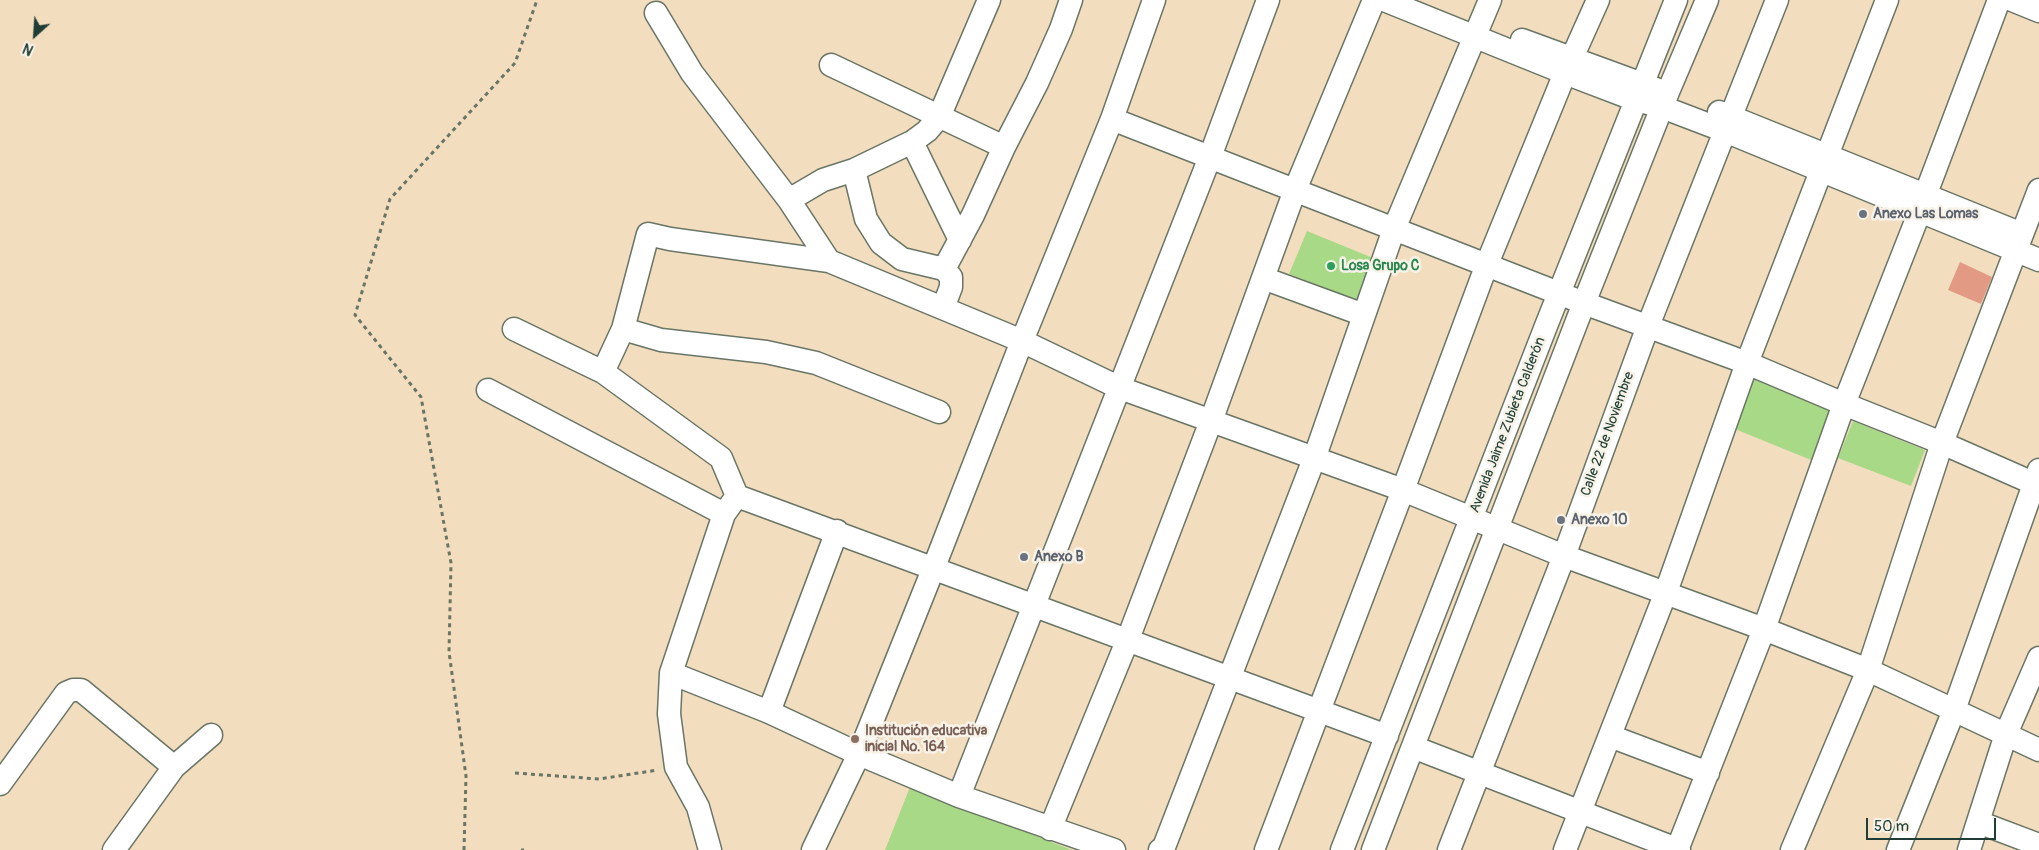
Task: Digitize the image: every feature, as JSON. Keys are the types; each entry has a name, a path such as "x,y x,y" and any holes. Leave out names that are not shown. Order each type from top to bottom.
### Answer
{"street":[{"path":"789,200 823,180 854,170 912,142 927,131 939,117 989,0"},
{"path":"944,269 1037,83 1061,30 1070,0"},
{"path":"813,850 859,754 1112,118 1154,0"},
{"path":"959,796 1032,606 1210,157 1268,0"},
{"path":"1050,829 1128,639 1211,421 1295,190 1374,0"},
{"path":"1384,0 1477,30 1639,93 1665,100 1728,123 2019,242 2039,260"},
{"path":"1419,0 1477,30"},
{"path":"1166,849 1314,459 1394,229 1490,0"},
{"path":"1266,850 1487,264 1598,0"},
{"name":"Avenida Jaime Zubieta Calderón","path":"1342,850 1559,293 1676,0"},
{"name":"Avenida Jaime Zubieta Calderón","path":"1373,850 1584,303 1707,0"},
{"name":"Calle 22 de Noviembre","path":"1449,850 1564,556 1648,326 1777,0"},
{"path":"1566,850 1666,592 1748,363 1886,0"},
{"path":"1413,747 1678,850 1764,629 1844,404 1999,0"},
{"path":"2012,0 2039,11"},
{"path":"656,13 692,73 789,200 828,261"},
{"path":"831,65 1004,146"},
{"path":"1112,118 1584,303 1748,363 1942,443 2036,476 1954,710 1898,850"},
{"path":"912,142 960,240"},
{"path":"854,170 866,219 881,243 902,259 944,269 951,277 951,287 943,308"},
{"path":"1792,850 1868,670 1942,443 2039,190"},
{"path":"603,372 623,329 648,234 670,239 828,261 1022,341 1120,388 1403,490 1564,556 1666,592 1868,670 2039,750"},
{"path":"1263,278 1364,315"},
{"path":"514,329 603,372 721,458 738,496 1387,736"},
{"path":"623,329 661,340 766,352 816,363 939,412"},
{"path":"488,390 724,514"},
{"path":"710,850 698,806 676,767 669,714 671,673 724,514 738,496"},
{"path":"769,712 837,532"},
{"path":"1969,850 2006,734 2039,658"},
{"path":"671,673 769,712 859,754 959,796 1114,850"},
{"path":"0,784 66,692 73,690 81,690 174,767"},
{"path":"114,850 174,767 211,735"},
{"path":"1610,736 1708,773"},
{"path":"1978,822 2039,846"}],"path":[{"path":"464,850 466,776 449,652 451,563 422,397 355,315 390,199 516,63 537,0"},
{"path":"515,773 600,779 676,767"}],"green space":[{"name":"Losa Grupo C","path":"1307,231 1373,258 1356,301 1289,274"},
{"path":"1750,375 1837,410 1816,462 1730,427"},
{"path":"1853,421 1925,450 1911,486 1838,458"},
{"path":"910,787 1072,850 885,850"}],"building":[{"path":"1960,262 1992,277 1981,304 1948,290"}],"place":[{"name":"Anexo Las Lomas","path":"1863,214"},
{"name":"Losa Grupo C","path":"1331,266"},
{"name":"Anexo 10","path":"1561,520"},
{"name":"Anexo B","path":"1024,557"},
{"name":"Institución educativa inicial No. 164","path":"855,739"}]}
